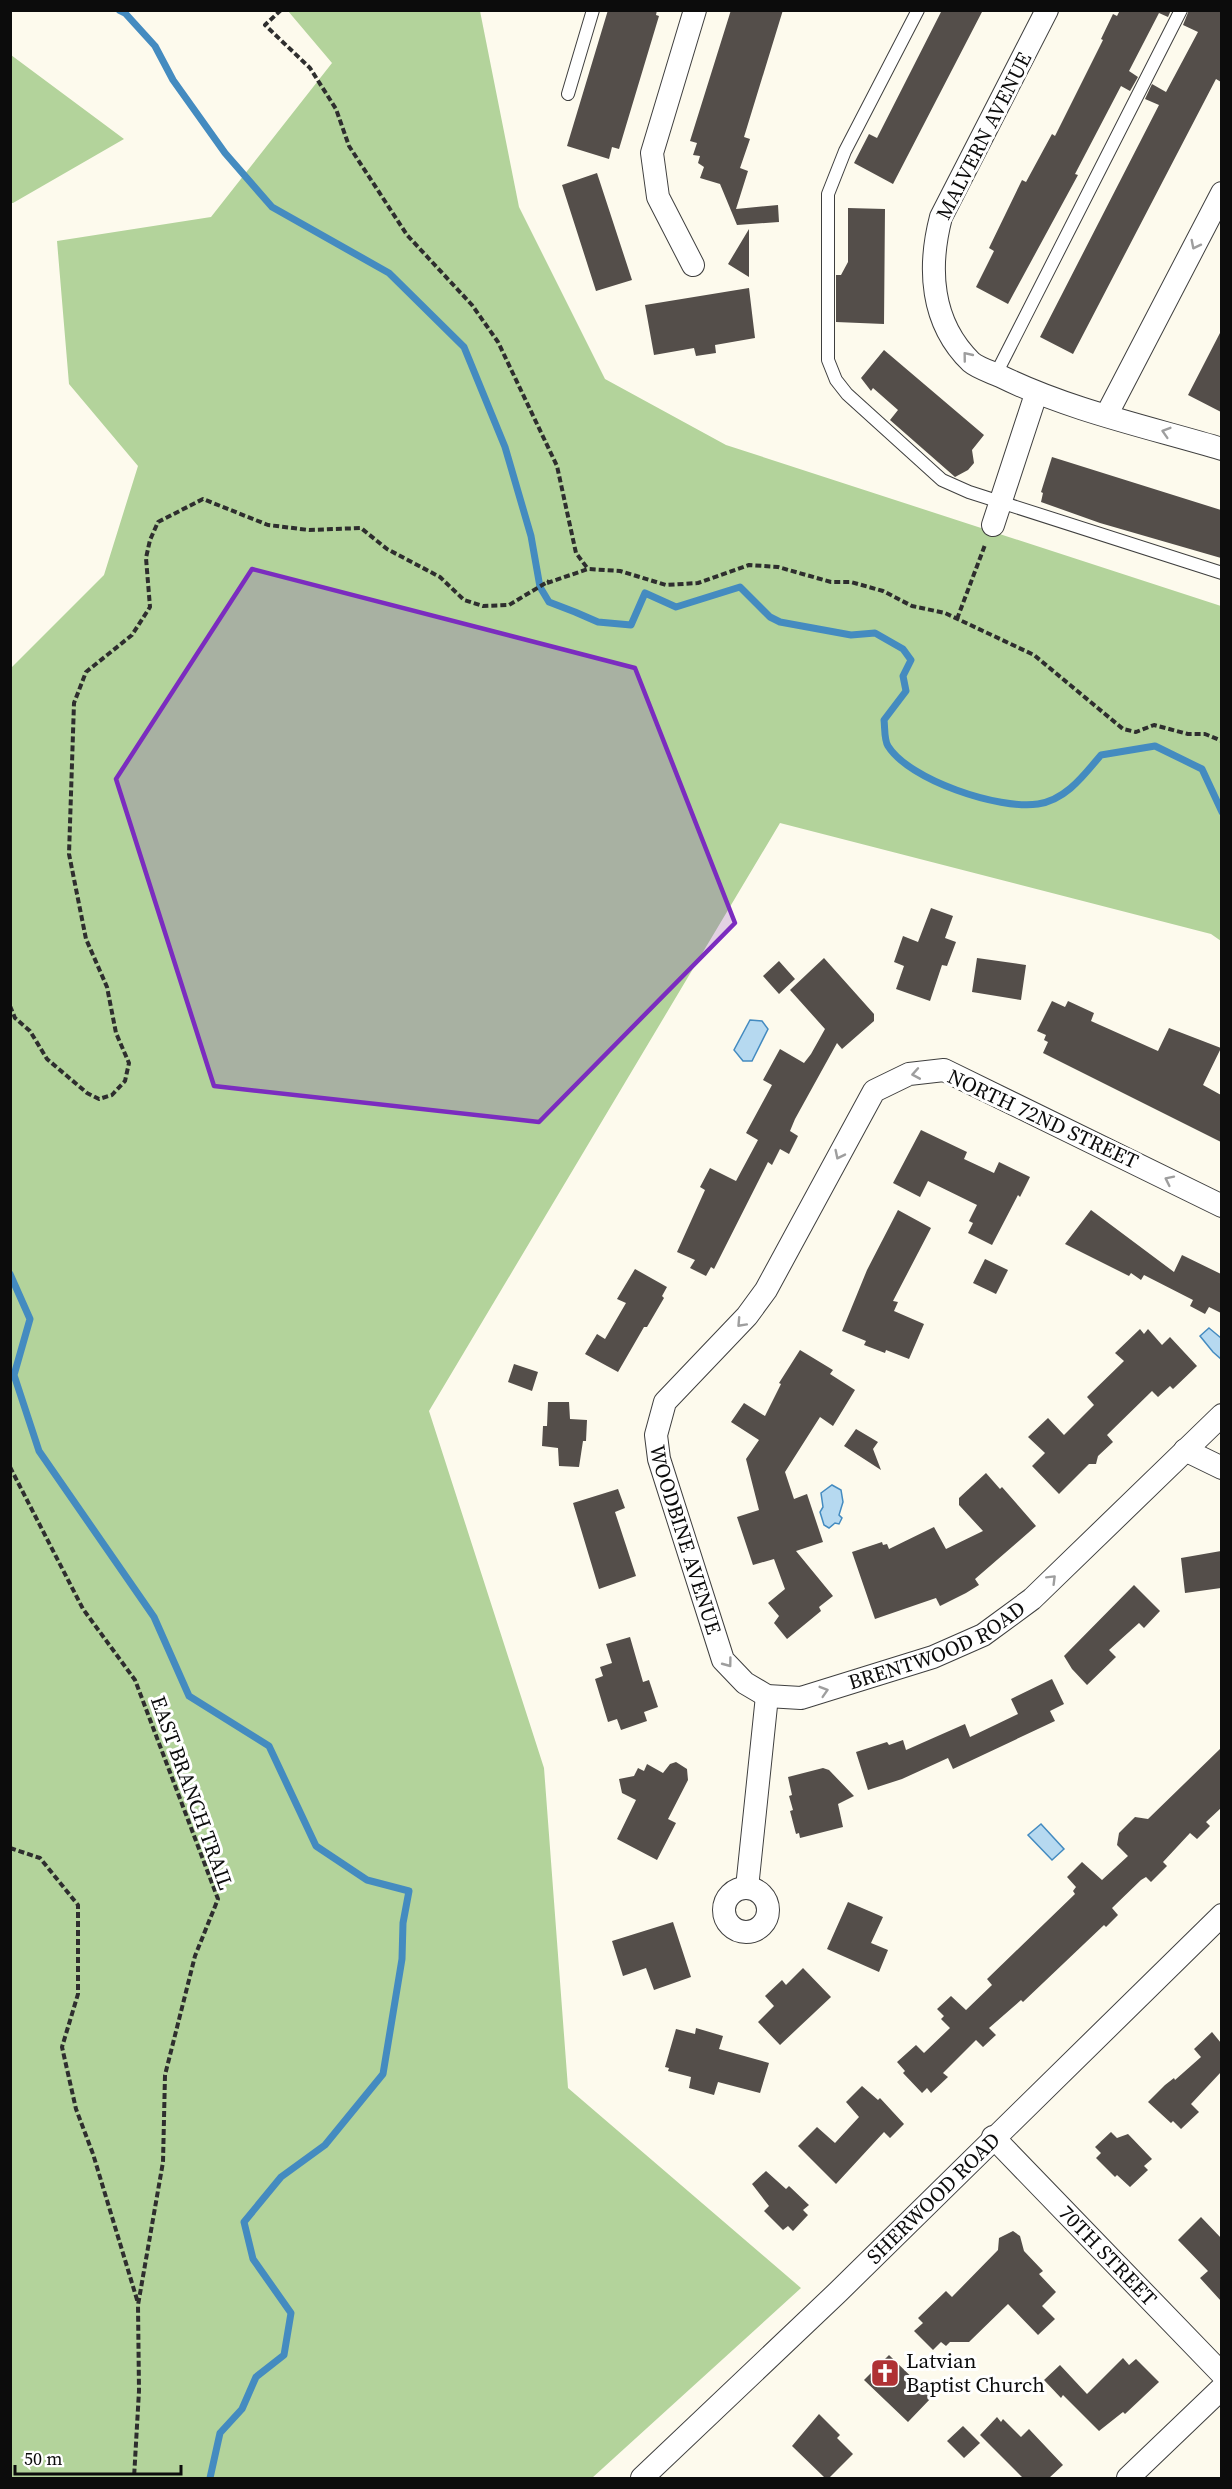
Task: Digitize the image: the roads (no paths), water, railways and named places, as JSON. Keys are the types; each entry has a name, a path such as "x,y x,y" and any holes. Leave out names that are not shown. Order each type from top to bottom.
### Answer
{"street":[{"path":"693,265 658,197 652,153 695,10"},
{"name":"MALVERN AVENUE","path":"1047,10 941,216 933,246 932,278 939,310 951,335 972,363 1036,394 1221,449"},
{"path":"1107,414 1221,193"},
{"path":"993,525 999,500 1036,394"},
{"name":"NORTH 72ND STREET","path":"866,1103 874,1091 909,1074 944,1070 1221,1206"},
{"name":"WOODBINE AVENUE","path":"767,1696 745,1683 723,1660 659,1459 656,1435 665,1402 747,1316 766,1290 866,1103"},
{"name":"BRENTWOOD ROAD","path":"767,1696 801,1698 933,1657 983,1635 1032,1599 1221,1415"},
{"path":"1185,1450 1221,1468"},
{"path":"747,1888 767,1696"},
{"name":"SHERWOOD ROAD","path":"642,2478 838,2292 1221,1915"},
{"name":"70TH STREET","path":"993,2137 1221,2374"},
{"path":"1128,2478 1221,2388"}],"lane":[{"path":"568,94 593,10"},
{"path":"918,10 845,151 828,194 828,360 836,380 848,394 942,480 969,492 1221,573"},
{"path":"996,374 1181,10"}],"water":[{"path":"750,1020 762,1021 768,1029 752,1061 743,1061 734,1050"},
{"path":"1209,1328 1221,1338 1221,1359 1200,1336"},
{"path":"832,1485 841,1490 843,1502 839,1515 842,1518 839,1524 835,1523 829,1528 824,1525 820,1512 823,1507 821,1493"},
{"path":"1041,1824 1064,1849 1052,1860 1028,1835"}],"waterway":[{"path":"119,10 125,13 155,46 173,80 225,153 272,207 389,273 464,347 505,447 531,536 540,587 549,602 598,622 631,625 645,593 676,607 740,587 770,617 780,622 851,635 875,633 903,649 911,660 903,676 906,691 884,720 886,740 888,746 899,758 934,781 956,790 1001,802 1021,805 1038,804 1048,802 1074,786 1101,755 1155,746 1202,769 1222,812"},
{"path":"10,1274 30,1319 14,1375 39,1451 154,1617 189,1696 269,1746 316,1846 367,1880 409,1891 403,1923 402,1959 383,2074 325,2145 281,2177 244,2222 253,2259 291,2313 284,2355 256,2377 242,2409 220,2433 210,2478"}],"place":[{"name":"Latvian Baptist Church","path":"885,2373"}]}
